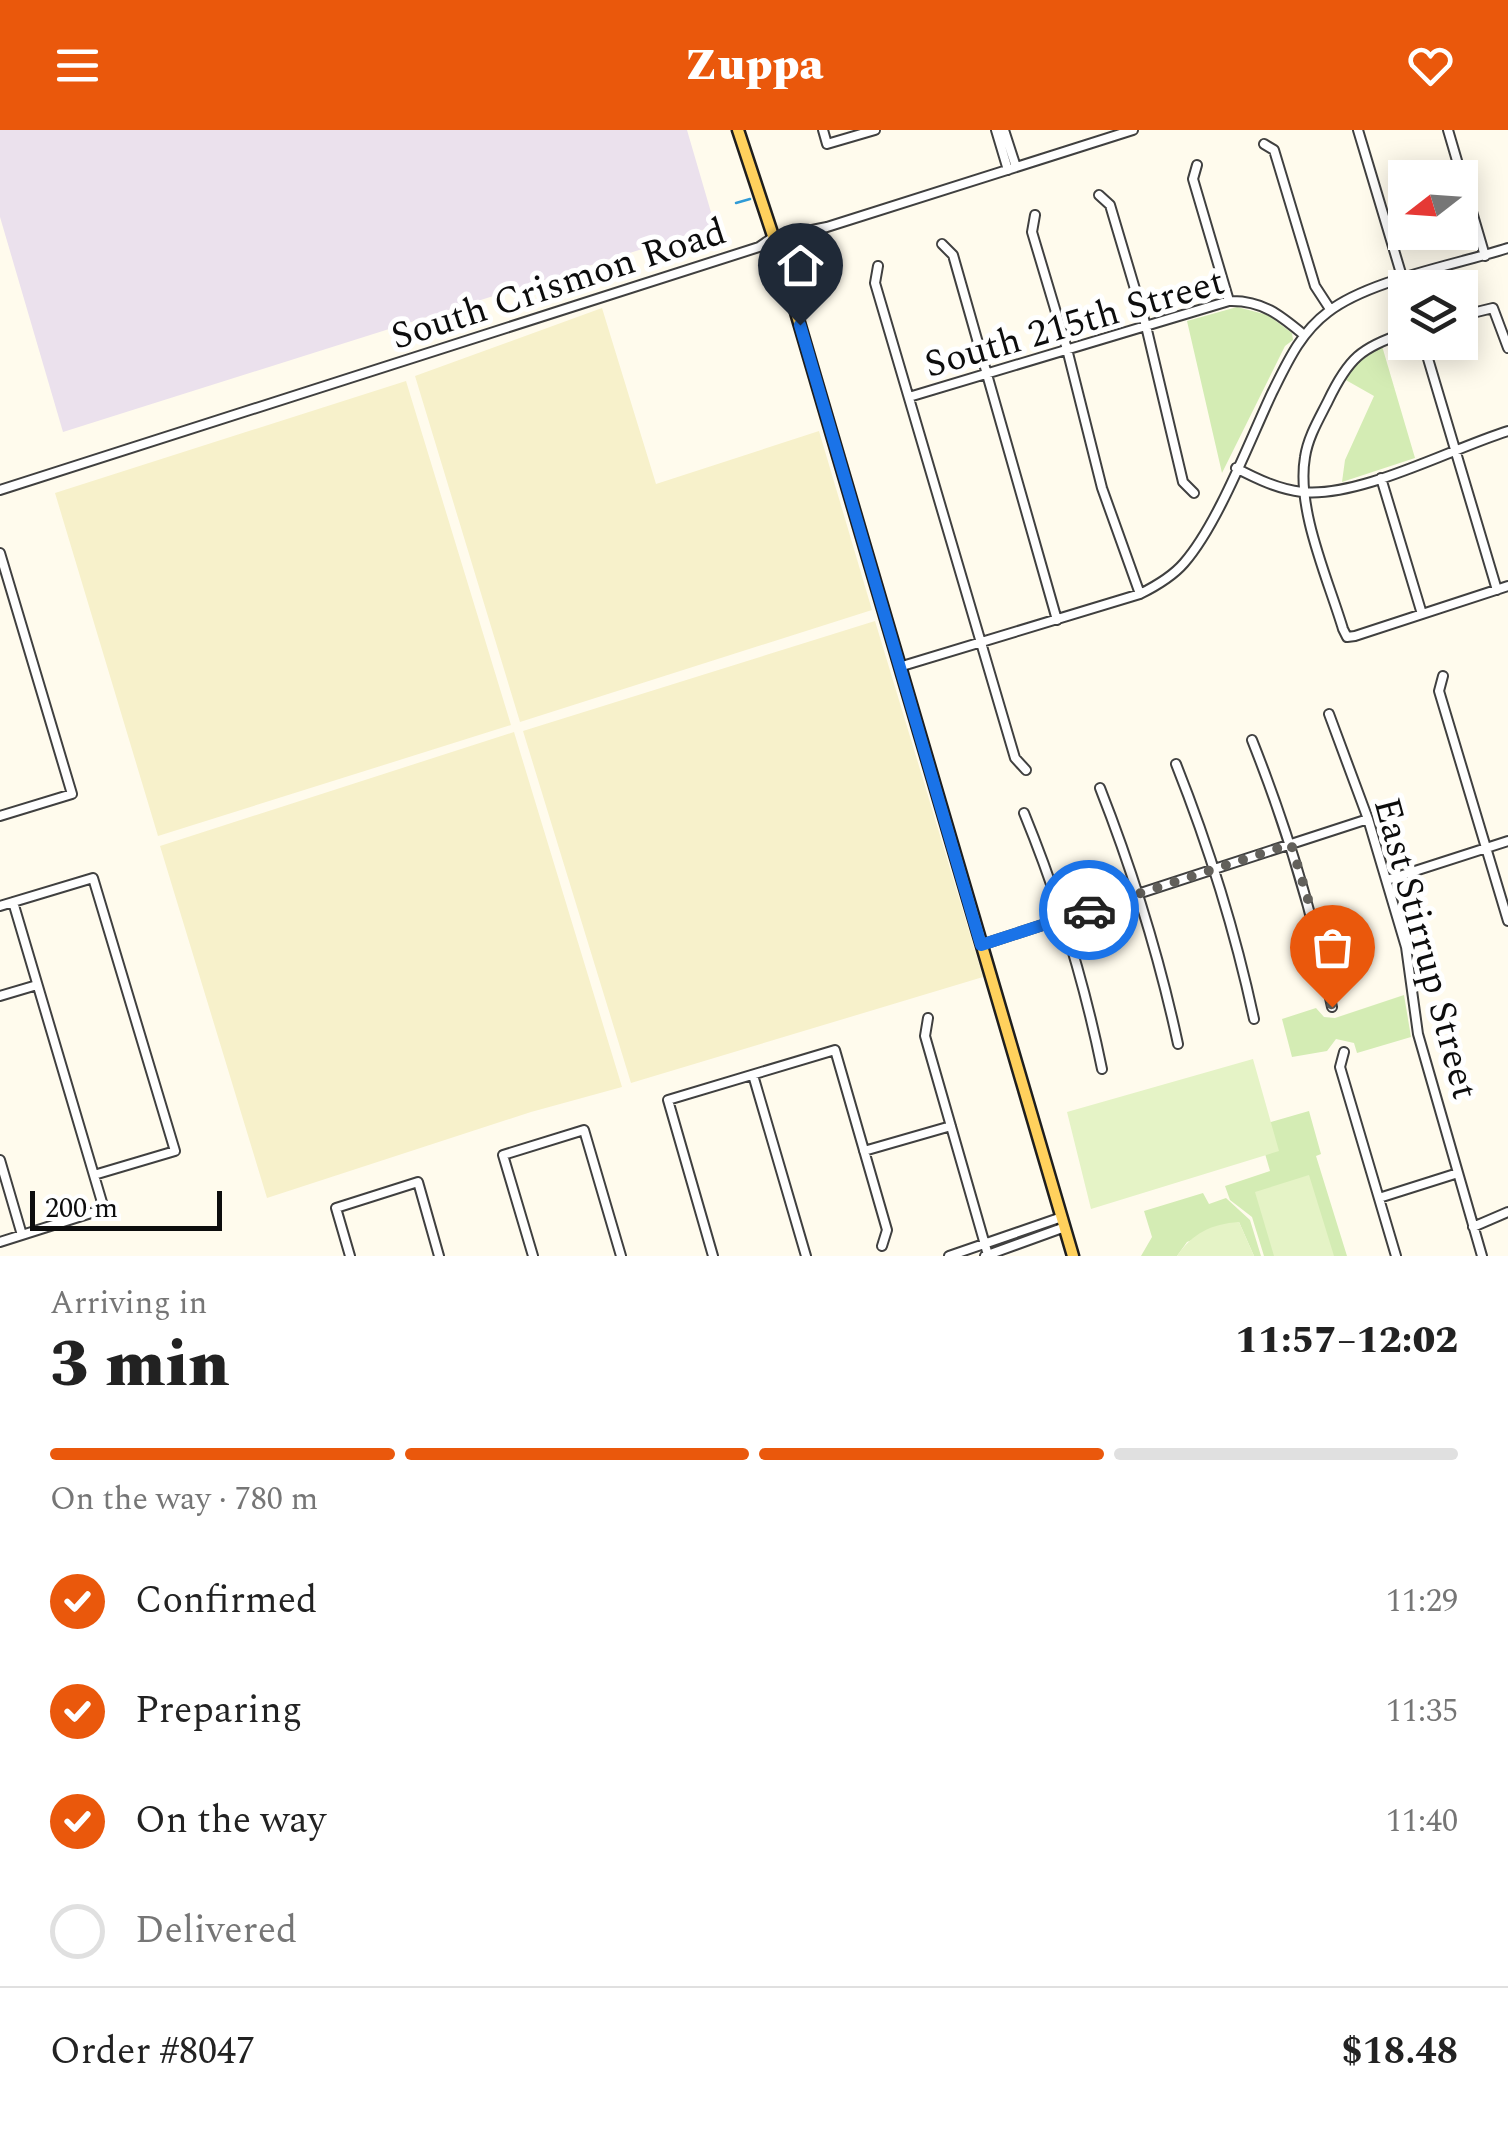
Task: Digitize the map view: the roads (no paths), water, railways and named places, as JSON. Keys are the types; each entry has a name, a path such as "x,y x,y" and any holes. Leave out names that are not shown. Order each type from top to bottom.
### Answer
{"main road":[{"path":"738,130 1074,1256"}],"street":[{"path":"823,130 827,144 876,130"},
{"path":"996,130 1012,168"},
{"path":"1004,130 1012,168"},
{"name":"South Crismon Road","path":"0,490 597,301 759,247 772,238 827,227 1133,130"},
{"path":"1358,130 1400,270"},
{"path":"1448,130 1485,256"},
{"path":"1264,144 1274,150 1314,286 1330,310"},
{"path":"1197,165 1193,179 1229,302"},
{"path":"1099,195 1110,205 1146,326 1183,482 1194,493"},
{"path":"1036,215 1032,232 1102,488 1140,594"},
{"path":"942,244 952,255 988,373 1056,620"},
{"path":"1437,270 1508,248"},
{"path":"878,266 875,283 980,643 1015,758 1026,770"},
{"path":"899,667 1140,594 1165,581 1202,539 1304,334 1330,310 1360,293 1388,285"},
{"name":"South 215th Street","path":"909,397 1229,302 1247,300 1262,305 1304,334"},
{"path":"1478,312 1493,308 1498,314 1508,348"},
{"path":"1388,340 1364,349 1349,362 1310,437 1305,455 1304,492 1347,637 1508,586"},
{"path":"1428,360 1498,590"},
{"path":"1236,468 1282,488 1304,492 1341,489 1508,432"},
{"path":"1381,478 1422,614"},
{"path":"0,552 72,794 0,816"},
{"path":"1443,676 1439,691 1508,921"},
{"name":"East Stirrup Street","path":"1329,714 1368,819 1406,946 1418,1034 1482,1256"},
{"path":"1252,740 1315,922 1332,1007"},
{"path":"1176,764 1215,869 1254,1019"},
{"path":"1100,788 1139,893 1162,970 1178,1044"},
{"path":"1024,813 1087,996 1102,1069"},
{"path":"981,945 1368,819"},
{"path":"1386,880 1508,841"},
{"path":"0,906 92,878 174,1151 94,1175"},
{"path":"0,1242 104,1209 13,902"},
{"path":"0,996 38,985"},
{"path":"928,1018 925,1036 986,1252"},
{"path":"713,1256 668,1100 834,1050 887,1230 882,1246"},
{"path":"1344,1052 1340,1067 1396,1256"},
{"path":"753,1074 806,1256"},
{"path":"864,1152 951,1126"},
{"path":"533,1256 503,1155 584,1130 621,1256"},
{"path":"0,1160 22,1235"},
{"path":"1379,1198 1458,1173"},
{"path":"350,1256 336,1208 418,1182 440,1256"},
{"path":"1473,1227 1508,1212"},
{"path":"949,1256 986,1252 1063,1222"}],"waterway":[{"path":"736,203 750,199"}]}
